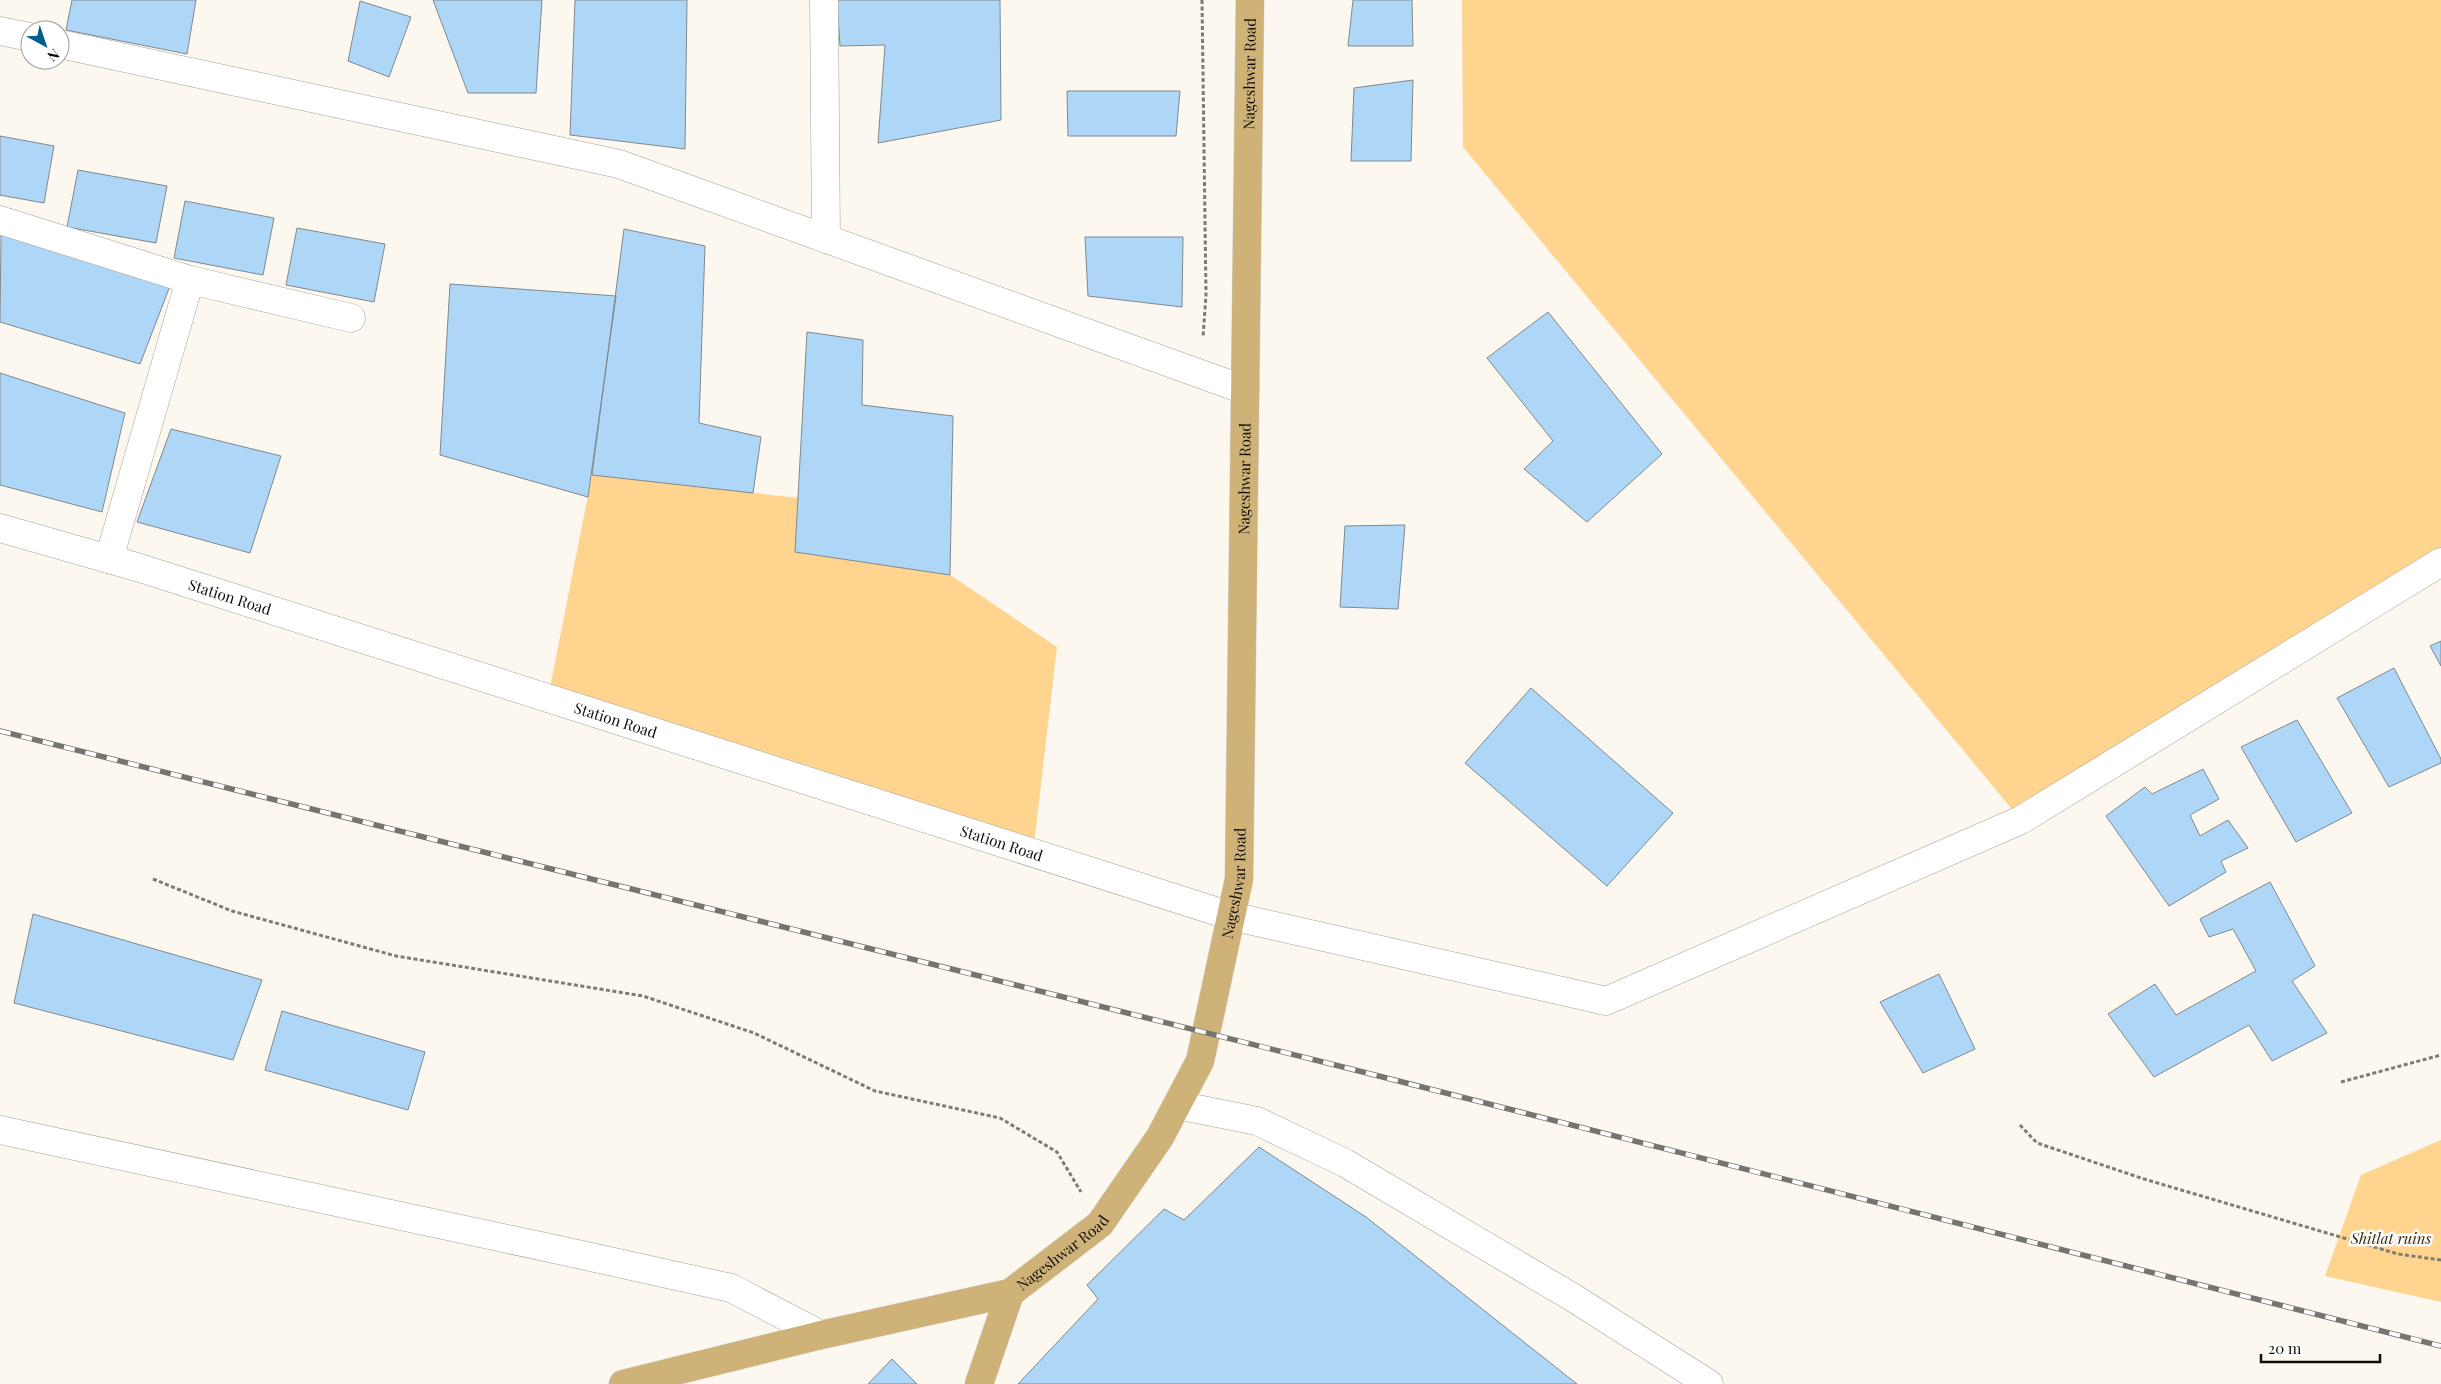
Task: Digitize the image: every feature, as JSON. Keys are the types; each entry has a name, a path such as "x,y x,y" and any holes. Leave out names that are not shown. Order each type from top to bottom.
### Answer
{"main road":[{"name":"Nageshwar Road","path":"623,1384 820,1335 1010,1293 1100,1224 1160,1137 1200,1061 1240,879 1250,0"},
{"path":"979,1384 1010,1293"}],"street":[{"path":"824,0 826,239"},
{"path":"0,31 20,35"},
{"path":"70,46 619,164 1245,390"},
{"path":"0,220 190,280 350,318"},
{"path":"109,559 190,280"},
{"name":"Station Road","path":"0,528 109,559 1231,916 1606,1002 2021,820 2441,562"},
{"path":"1177,1105 1257,1121 1345,1163 1572,1297 1709,1384"},
{"path":"0,1130 731,1288 820,1335"}],"path":[{"path":"1201,374 1206,295 1202,0"},
{"path":"153,879 232,911 396,956 643,996 754,1033 875,1091 1000,1118 1057,1152 1100,1224"},
{"path":"2341,1082 2441,1055"},
{"path":"2020,1125 2037,1143 2144,1179 2398,1254 2441,1260"}],"green space":[{"path":"1462,0 2441,0 2441,562 2021,820 1463,147"},
{"path":"592,475 799,498 795,552 950,575 1057,647 1033,853 548,698"},
{"name":"Shitlat ruins","path":"2441,1140 2441,1302 2325,1276 2361,1175"}],"building":[{"path":"72,0 196,0 187,54 70,31 70,20 68,20"},
{"path":"433,0 542,0 536,93 468,93"},
{"path":"575,0 687,0 685,149 570,135"},
{"path":"837,0 1000,0 1001,120 878,143 885,45 840,46"},
{"path":"1353,0 1412,0 1413,46 1348,46"},
{"path":"360,1 411,17 389,77 348,61"},
{"path":"1413,80 1411,161 1351,161 1354,88"},
{"path":"1067,91 1180,91 1176,136 1068,136"},
{"path":"0,136 54,146 44,203 0,195"},
{"path":"78,170 167,186 156,243 67,227"},
{"path":"185,201 274,218 263,275 174,258"},
{"path":"297,228 385,244 374,302 286,285"},
{"path":"624,229 705,246 699,423 761,437 753,493 592,475"},
{"path":"1,234 170,286 140,364 0,322"},
{"path":"1085,237 1183,237 1182,307 1088,296"},
{"path":"450,284 616,296 588,497 440,455"},
{"path":"1548,312 1662,454 1587,522 1524,469 1553,441 1487,358"},
{"path":"807,332 863,340 862,405 953,416 950,575 795,552"},
{"path":"0,373 125,413 102,512 0,485"},
{"path":"171,429 281,456 250,553 137,522"},
{"path":"1405,525 1398,609 1340,607 1345,526"},
{"path":"2441,641 2441,666 2430,646"},
{"path":"2394,668 2441,759 2441,763 2389,787 2337,698"},
{"path":"1531,688 1673,813 1607,886 1465,763"},
{"path":"2297,720 2352,813 2296,842 2241,747"},
{"path":"2203,769 2219,799 2190,815 2200,836 2228,820 2248,848 2221,861 2226,872 2169,906 2106,816 2145,787 2152,794"},
{"path":"2270,882 2315,966 2292,981 2327,1033 2272,1061 2249,1025 2154,1077 2108,1014 2155,984 2176,1015 2256,971 2233,929 2209,937 2200,919"},
{"path":"33,914 262,980 233,1060 14,1003"},
{"path":"1939,974 1975,1049 1923,1073 1880,1002"},
{"path":"282,1011 425,1052 408,1110 265,1070"},
{"path":"1259,1147 1366,1217 1577,1384 1018,1384 1098,1299 1087,1285 1164,1209 1184,1220"},
{"path":"892,1359 917,1384 868,1384"}],"railway":[{"path":"0,731 1355,1070 2441,1346"}]}
